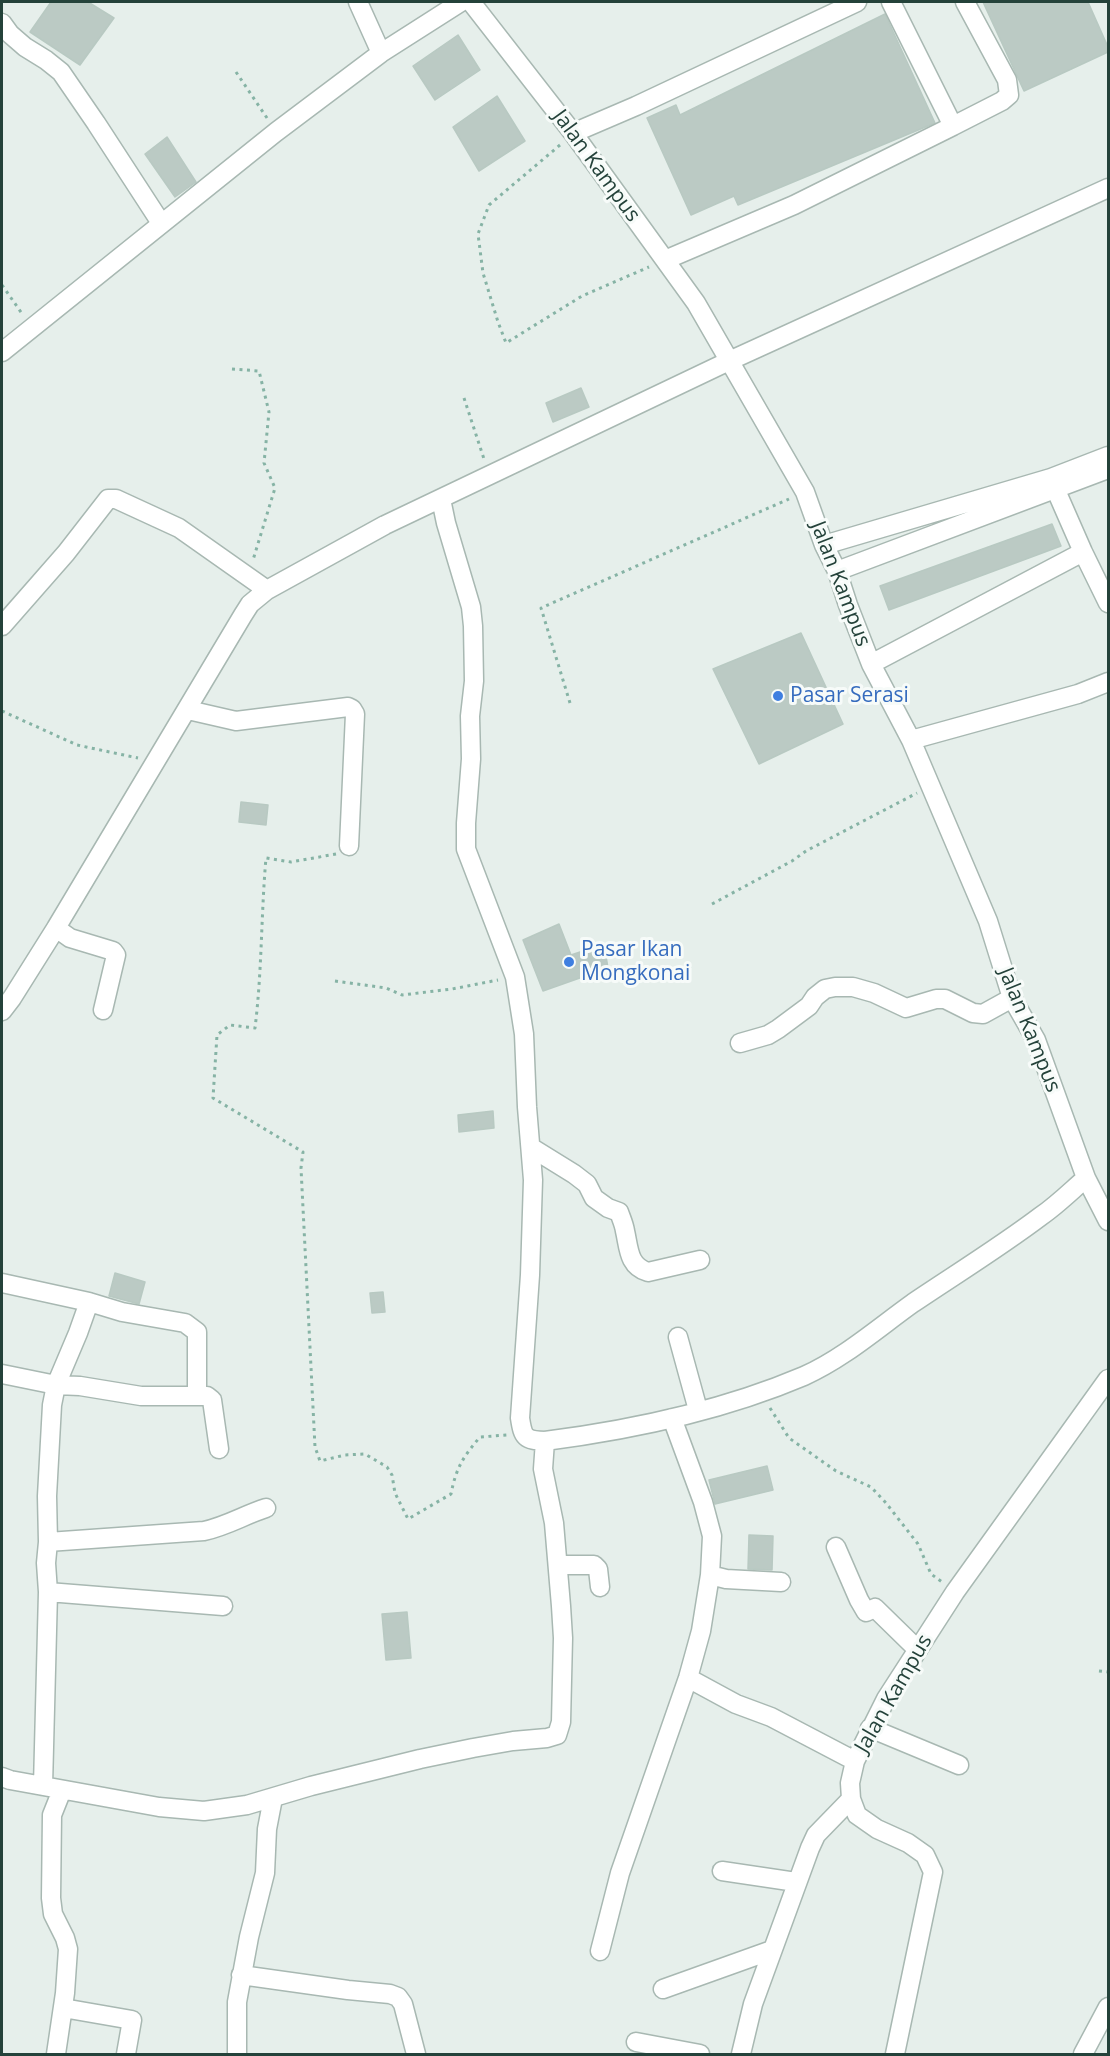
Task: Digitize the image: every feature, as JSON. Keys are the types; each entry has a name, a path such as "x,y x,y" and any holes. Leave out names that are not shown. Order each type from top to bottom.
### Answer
{"street":[{"path":"358,2 381,54"},
{"path":"2,352 273,134 381,54 461,2"},
{"name":"Jalan Kampus","path":"471,2 573,134 696,303 805,492 872,664 911,740 987,921 1012,998 1036,1041 1086,1178 1108,1221"},
{"path":"573,134 857,2"},
{"path":"891,2 953,126"},
{"path":"665,260 794,205 1002,101 1009,95 1007,80 965,2"},
{"path":"2,23 10,34 25,47 61,72 161,223"},
{"path":"2,1011 56,928 250,604 267,590 365,536 729,361 1108,188"},
{"path":"824,545 1054,483 1107,466"},
{"path":"1054,483 1083,552 1108,603"},
{"path":"837,571 1054,483"},
{"path":"2,626 66,553 108,499 116,500 179,528 267,590"},
{"path":"441,499 471,607 473,626 474,681 470,716 471,759 466,849 515,976 524,1034 533,1180 530,1275 520,1418 522,1433 530,1440 545,1441 672,1418 760,1393 806,1375 852,1348 1043,1215 1086,1178"},
{"path":"872,664 1083,552"},
{"path":"911,740 1078,694 1108,681"},
{"path":"188,710 236,721 327,708 348,707 352,709 355,714 349,846"},
{"path":"56,928 70,938 113,951 116,955 103,1011"},
{"path":"740,1043 768,1035 809,1006 825,989 835,987 853,987 874,993 906,1008 936,999 945,999 973,1013 983,1014 1012,998"},
{"path":"532,1148 587,1184 594,1198 608,1208 620,1212 629,1256 641,1270 648,1272 700,1260"},
{"path":"2,1283 192,1326 197,1332 197,1395"},
{"path":"43,1786 50,1422 56,1385 89,1302"},
{"path":"678,1337 698,1410"},
{"path":"2,1374 56,1385 80,1386 141,1396 207,1395 212,1400 219,1449"},
{"name":"Jalan Kampus","path":"851,1799 850,1783 855,1761 886,1699 955,1592 1101,1400 1108,1379"},
{"path":"600,1951 623,1863 688,1678 701,1630 710,1575 712,1536 703,1502 672,1418"},
{"path":"2,1777 159,1807 204,1811 227,1809 310,1786 473,1748 557,1735 561,1722 563,1638 554,1523 543,1469 545,1441"},
{"path":"48,1542 204,1531 225,1526 266,1508"},
{"path":"836,1547 866,1612 875,1608 918,1650"},
{"path":"558,1565 594,1565 598,1569 600,1587"},
{"path":"710,1575 726,1579 781,1582"},
{"path":"48,1592 223,1606"},
{"path":"688,1678 736,1704 771,1717 855,1761"},
{"path":"870,1728 959,1765"},
{"path":"56,2055 68,1949 53,1914 51,1898 52,1815 62,1790"},
{"path":"237,2055 237,2002 265,1873 267,1829 273,1798"},
{"path":"741,2055 753,2004 796,1882 816,1835 851,1799 857,1815 877,1829 908,1843 925,1855 933,1872 895,2055"},
{"path":"722,1870 796,1882"},
{"path":"663,1989 772,1950"},
{"path":"241,1976 390,1994 398,1997 403,2004 416,2055"},
{"path":"1083,2055 1108,2007"},
{"path":"63,2008 132,2020 126,2055"},
{"path":"636,2042 699,2055"}],"path":[{"path":"236,72 273,134"},
{"path":"573,134 489,205 478,234 483,273 506,343 582,296 665,260"},
{"path":"2,285 32,328"},
{"path":"232,369 260,371 269,412 264,464 275,488 247,576"},
{"path":"464,398 490,476"},
{"path":"570,703 540,608 805,492"},
{"path":"2,711 77,745 155,762"},
{"path":"712,903 929,786"},
{"path":"349,846 347,851 340,854 291,862 266,858 261,924 260,985 255,1028 230,1025 217,1035 213,1098 303,1152 301,1168 315,1447 320,1461 345,1455 365,1454 387,1467 392,1475 395,1493 408,1519 451,1494 454,1475 461,1459 480,1437 522,1433"},
{"path":"335,981 386,988 402,995 452,989 515,976"},
{"path":"760,1393 789,1438 836,1471 871,1487 918,1544 931,1574 955,1592"},
{"path":"1099,1671 1108,1672"}],"building":[{"path":"51,2 88,2 114,18 80,65 30,32"},
{"path":"983,2 1088,2 1108,47 1108,52 1024,91"},
{"path":"885,14 935,123 738,205 734,196 691,215 647,118 676,105 680,115"},
{"path":"458,35 480,70 435,100 413,66"},
{"path":"497,96 525,141 479,171 453,127"},
{"path":"167,137 196,182 175,197 145,154"},
{"path":"581,388 589,407 553,422 546,403"},
{"path":"1052,524 1061,546 889,610 880,586"},
{"name":"Pasar Serasi","path":"801,633 843,724 759,764 713,669"},
{"path":"241,802 268,805 266,825 239,822"},
{"name":"Pasar Ikan Mongkonai","path":"559,924 571,955 604,944 608,968 543,991 523,940"},
{"path":"493,1111 494,1128 459,1132 458,1115"},
{"path":"115,1273 145,1282 139,1304 109,1296"},
{"path":"383,1292 385,1312 372,1313 370,1293"},
{"path":"767,1466 773,1490 715,1504 709,1480"},
{"path":"749,1535 773,1536 772,1570 748,1569"},
{"path":"407,1612 411,1658 386,1660 382,1614"}],"place":[{"name":"Pasar Serasi","path":"778,696"},
{"name":"Pasar Ikan Mongkonai","path":"569,962"}]}
